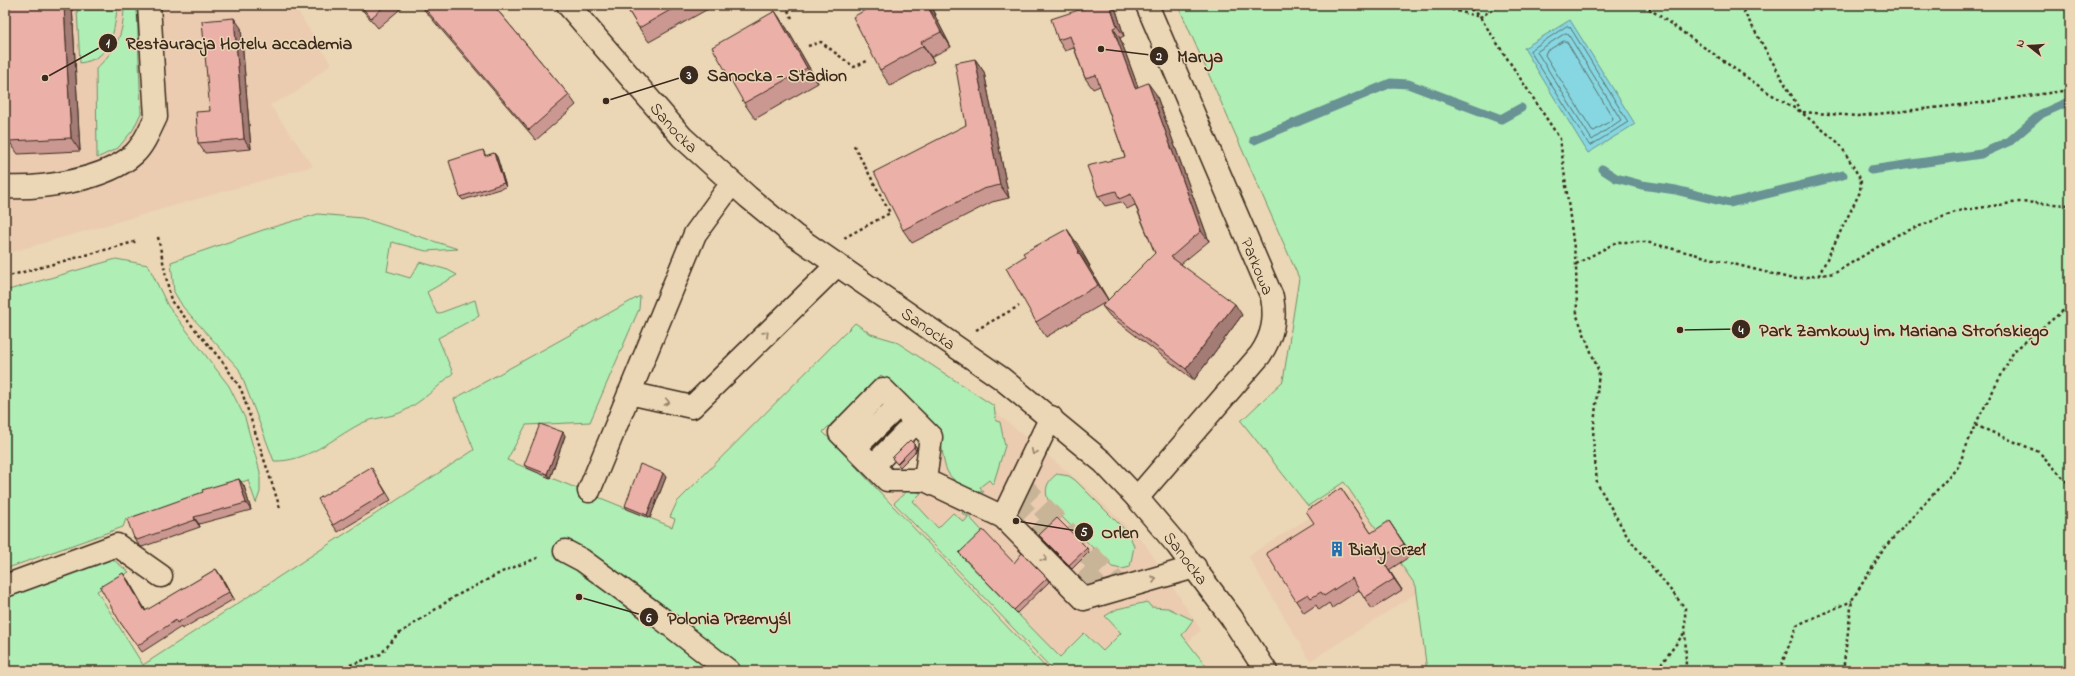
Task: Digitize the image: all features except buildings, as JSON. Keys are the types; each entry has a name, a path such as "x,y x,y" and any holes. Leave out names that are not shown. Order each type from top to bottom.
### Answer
{"main road":[{"path":"5,187 26,188 75,181 111,168 134,154 149,132 156,117 149,5"},
{"name":"Sanocka","path":"568,5 682,137 732,183 794,235 1001,378 1051,417 1103,462 1137,498 1195,568 1266,671"},
{"name":"Parkowa","path":"1137,498 1260,355 1268,342 1273,328 1274,312 1272,297 1147,5"},
{"path":"589,491 695,234 732,183"},
{"path":"629,393 692,407 837,265"},
{"path":"925,480 931,437 883,389 840,433 887,480 925,480 1003,517 1084,599 1195,568"},
{"path":"1003,517 1051,417"},
{"path":"873,466 916,422"},
{"path":"5,586 118,545 161,576"},
{"path":"565,552 582,560 657,615 729,671"}],"path":[{"path":"785,5 792,18"},
{"path":"1434,5 1480,18 1501,5"},
{"path":"1466,5 1480,18 1560,139 1576,264 1577,316 1599,372 1593,437 1597,483 1627,536 1685,608 1686,671"},
{"path":"1644,5 1769,93 1801,112 1840,144 1862,180 1860,192 1819,276"},
{"path":"1740,5 1801,112"},
{"path":"808,46 821,42 854,66 867,61"},
{"path":"1801,112 1858,116 1979,103 2070,90"},
{"path":"838,241 890,213 853,144"},
{"path":"873,182 880,178"},
{"path":"1576,264 1617,242 1646,242 1793,279 1819,276 1835,273 1897,235 1958,211 2018,202 2070,205"},
{"path":"158,237 171,301 222,361 241,389 280,508"},
{"path":"5,277 138,241"},
{"path":"1843,671 1852,600 1885,547 1958,467 1975,425 2014,351 2070,305"},
{"path":"972,332 1019,306"},
{"path":"1975,425 2039,452 2070,485"},
{"path":"333,671 381,654 396,635 454,597 504,571 542,556 565,552"},
{"path":"1782,671 1781,666 1797,625 1852,600"},
{"path":"1662,671 1662,663 1686,631"}],"shaded area":[{"path":"5,5 294,5 331,64 295,93 270,105 313,166 5,254"},
{"path":"987,405 1087,488 1145,544 1201,630 1157,671 1055,671 889,497"},
{"path":"1355,489 1425,588 1310,661 1248,556"}],"green space":[{"path":"1178,5 2070,5 2070,671 1427,671 1416,586 1344,482 1308,506 1241,421 1283,381 1299,278"},
{"path":"124,8 137,9 141,113 133,130 118,148 97,158 96,69 109,55 117,42 122,27"},
{"path":"77,10 117,10 114,29 109,45 98,56 80,63"},
{"path":"318,214 362,218 458,249 426,251 392,242 387,271 410,278 420,262 448,270 457,275 427,292 437,314 475,300 479,316 438,338 453,373 417,403 399,413 360,424 308,454 297,458 274,461 239,369 183,307 174,292 171,262 263,230"},
{"path":"116,259 148,265 168,306 229,386 245,418 260,472 260,492 256,503 248,480 126,519 123,527 5,569 5,291"},
{"path":"640,296 639,309 590,422 526,425 507,460 672,527 675,519 670,517 677,502 855,323 871,334 895,341 994,406 996,421 1000,422 1005,446 993,485 989,480 980,487 984,492 964,486 955,481 946,468 941,443 934,425 881,375 823,432 1049,671 5,671 5,597 111,558 129,572 97,591 143,665 474,450 454,399"},
{"path":"1057,474 1069,476 1075,480 1129,534 1134,546 1130,567 1122,569 1112,567 1051,506 1047,497 1046,489 1050,481"},
{"path":"909,489 921,493 913,501 938,528 953,513 964,522 968,517 962,513 964,511 985,534 962,557 1060,657 1084,633 1103,651 1121,633 1105,616 1117,609 1147,602 1151,607 1168,608 1193,620 1182,635 1210,671 1054,671 894,503"}],"water":[{"path":"1570,20 1635,124 1588,153 1524,48"}],"waterway":[{"path":"1254,140 1391,83 1408,84 1501,119 1521,108"},
{"path":"1871,170 1981,154 2010,141 2041,114 2070,101"},
{"path":"1602,169 1616,178 1642,185 1676,190 1730,203 1843,175"}],"tunnel":[{"path":"1019,483 1122,589"},
{"path":"1012,500 1104,594"}],"place":[{"name":"Marya","path":"1101,49"},
{"name":"Restauracja Hotelu accademia","path":"45,78"},
{"name":"Sanocka - Stadion","path":"606,101"},
{"name":"Park Zamkowy im. Mariana Strońskiego","path":"1680,330"},
{"name":"Orlen","path":"1016,521"},
{"name":"Biały Orzeł","path":"1337,549"},
{"name":"Polonia Przemyśl","path":"579,597"}]}
